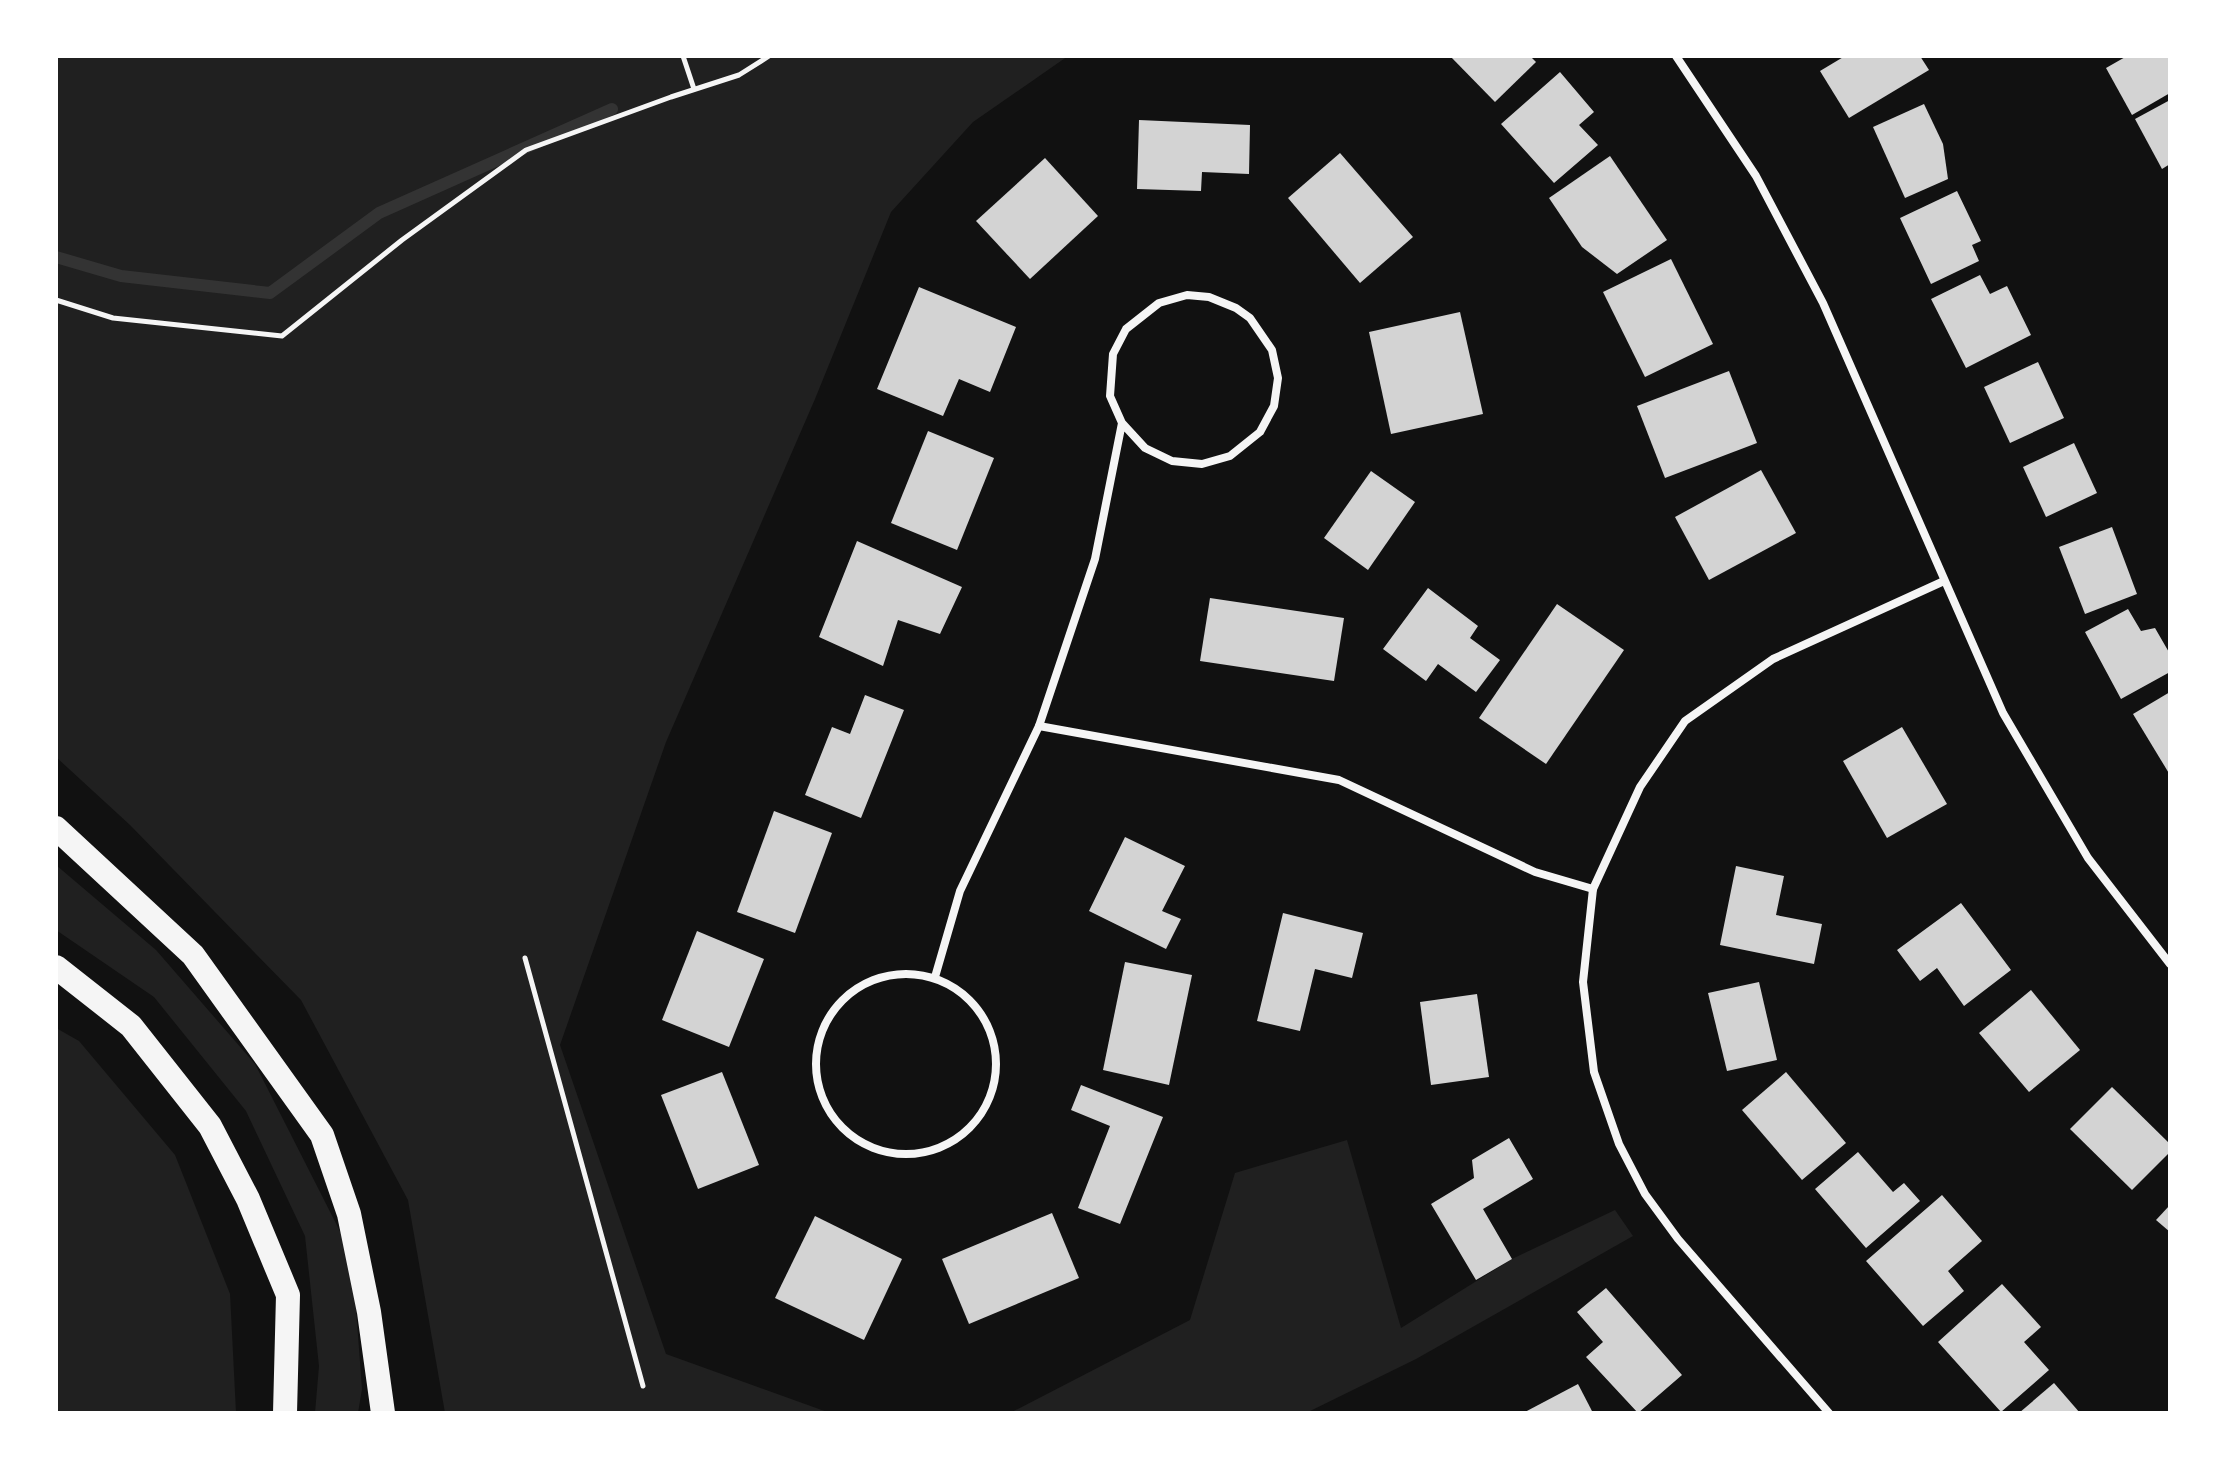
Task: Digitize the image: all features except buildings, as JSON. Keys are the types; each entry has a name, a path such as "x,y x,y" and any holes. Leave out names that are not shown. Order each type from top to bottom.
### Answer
{"highway":[{"path":"56,828 193,955 322,1135 349,1214 369,1312 383,1413"},
{"path":"56,967 131,1026 210,1126 248,1199 288,1295 285,1413"}],"street":[{"path":"1676,56 1756,176 1823,303 2003,713 2088,858 2170,964"},
{"path":"935,977 960,891 1039,726 1095,559 1122,423 1110,396 1113,354 1126,329 1159,303 1187,295 1209,297 1236,308 1250,318 1272,350 1278,378 1274,406 1260,432 1230,456 1202,464 1172,461 1145,448 1122,423"},
{"path":"1829,1413 1678,1239 1645,1194 1619,1144 1594,1072 1583,982 1593,889 1640,787 1685,721 1773,659 1944,581"},
{"path":"1039,726 1339,780 1535,872 1593,889"},
{"path":"890,974 935,977 963,992 984,1016 996,1047 997,1078 983,1115 952,1144 923,1154 885,1153 856,1140 836,1123 817,1083 816,1051 822,1029 838,1002 864,983 890,974"}],"path":[{"path":"683,56 694,89"},
{"path":"56,300 113,318 282,336 402,240 526,150 739,75 769,56"},
{"path":"525,958 643,1386"}],"shaded area":[{"path":"56,56 1068,56 973,122 891,212 815,399 666,742 560,1045 666,1354 830,1413 445,1413 408,1200 301,1000 130,825 56,757"},
{"path":"56,865 156,950 255,1064 352,1255 362,1389 358,1413 315,1413 319,1366 305,1236 246,1111 154,997 56,930"},
{"path":"56,1028 79,1041 175,1155 230,1294 236,1413 56,1413"},
{"path":"1347,1140 1401,1328 1512,1259 1615,1210 1633,1236 1416,1359 1306,1413 1010,1413 1190,1320 1235,1173"}],"waterway":[{"path":"56,257 121,276 270,293 379,213 612,109"}]}
